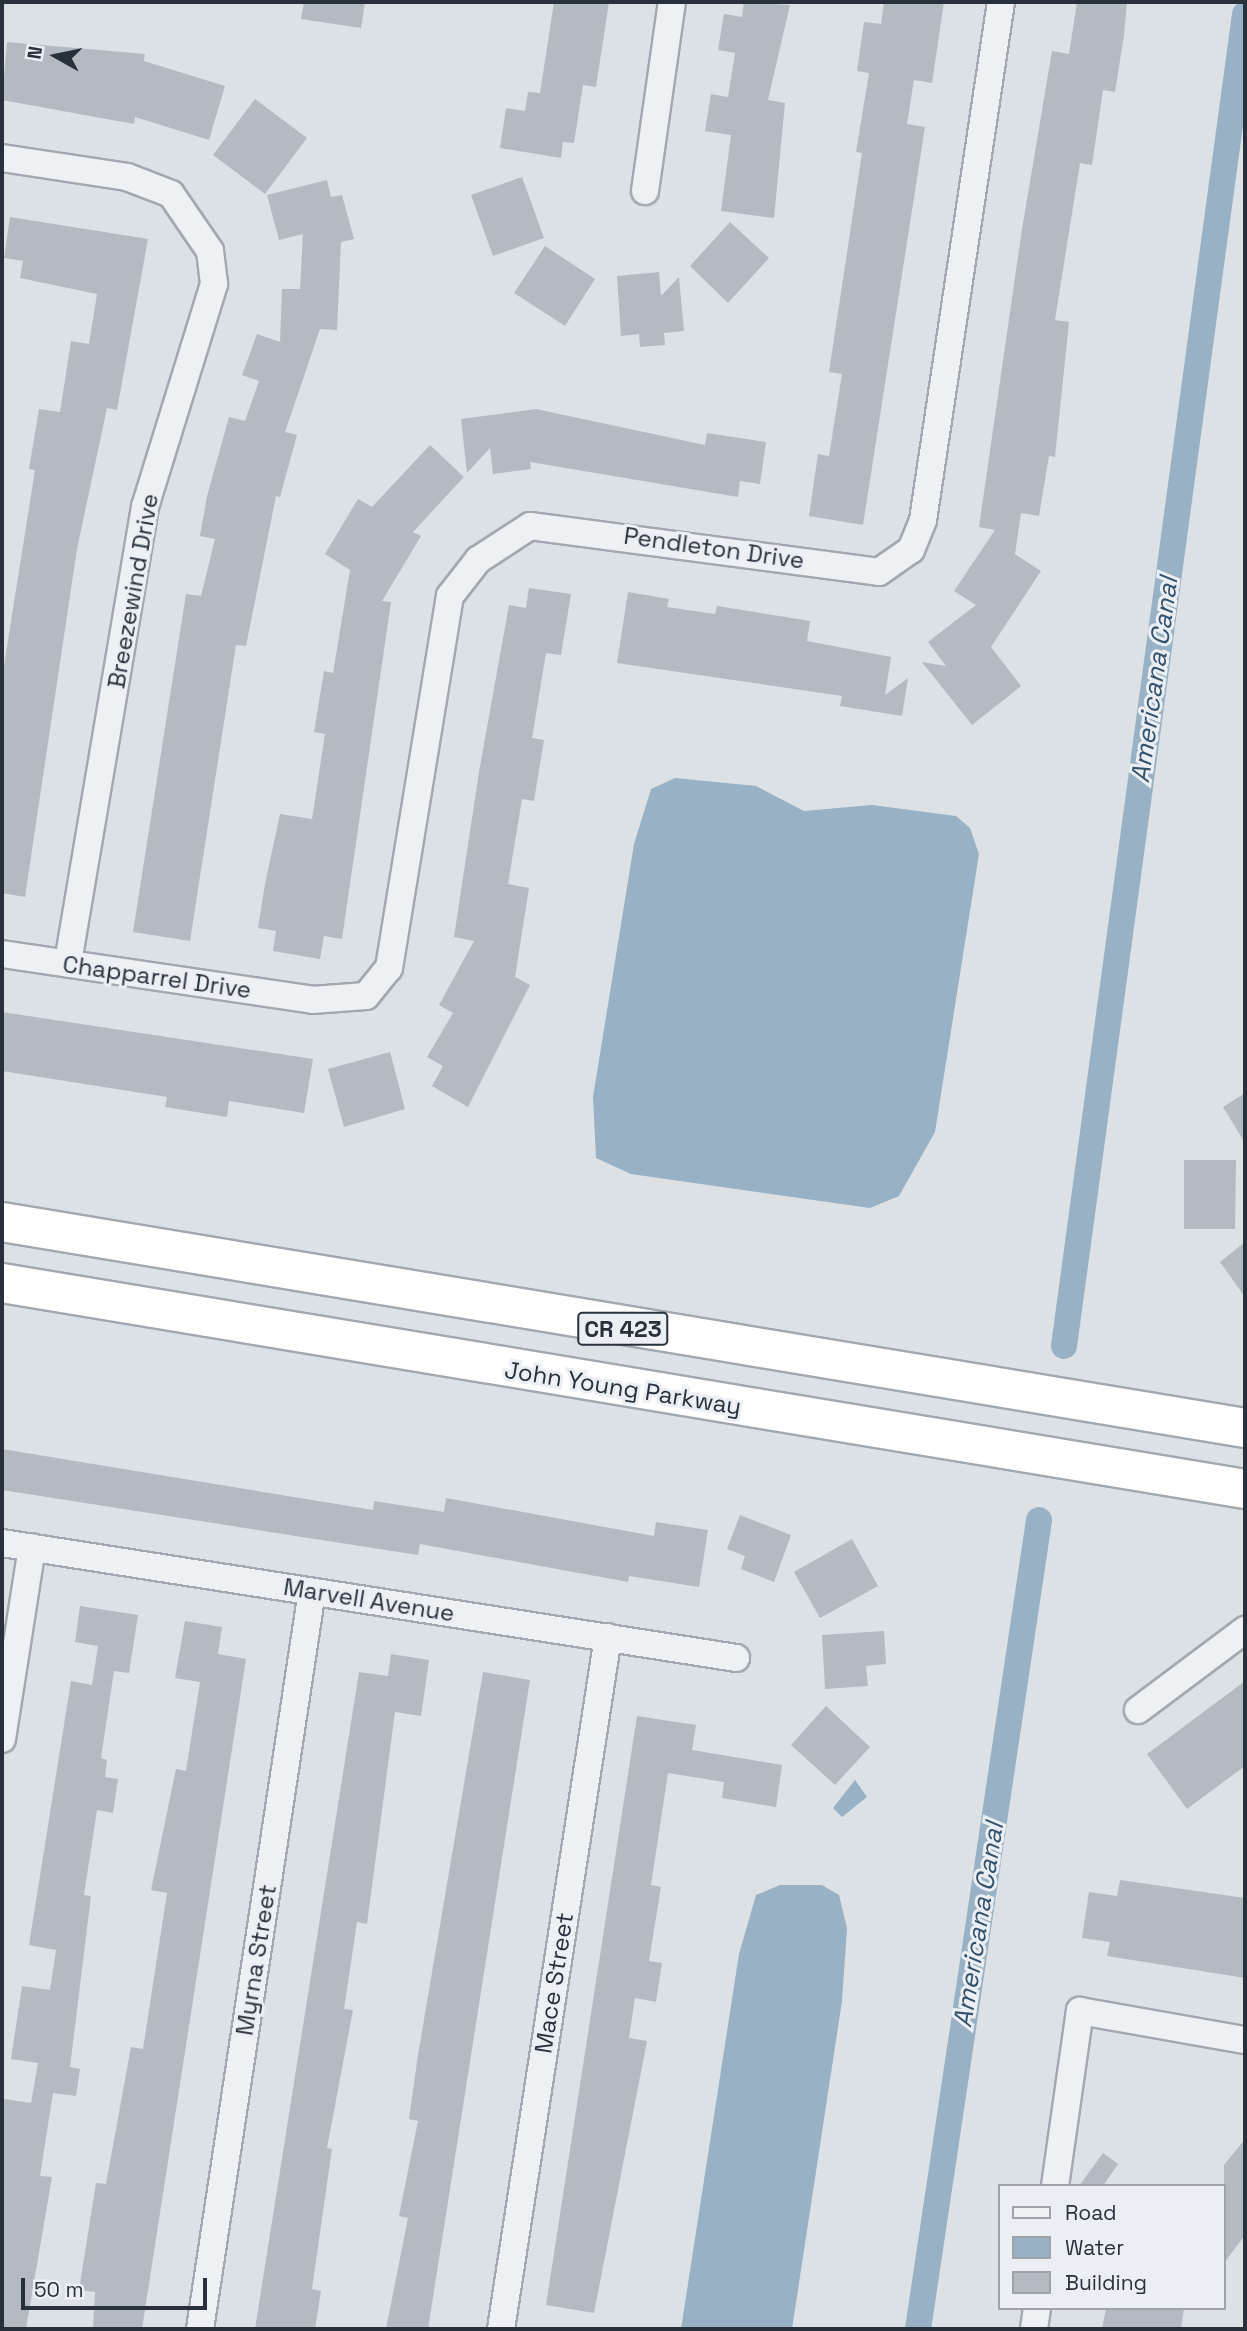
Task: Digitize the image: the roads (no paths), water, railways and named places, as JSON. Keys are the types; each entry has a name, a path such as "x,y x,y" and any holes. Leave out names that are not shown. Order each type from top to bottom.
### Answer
{"highway":[{"name":"CR 423","path":"2,1222 485,1307 1245,1428"},
{"name":"John Young Parkway","path":"2,1283 380,1349 1245,1489"},
{"path":"380,1349 451,1332 485,1307"}],"street":[{"path":"645,191 672,2"},
{"name":"Pendleton Drive","path":"312,1000 366,996 390,968 450,596 478,560 530,526 879,572 912,550 923,520 1001,2"},
{"name":"Breezewind Drive","path":"2,158 127,177 171,194 210,251 214,284 145,507 68,964"},
{"name":"Chapparrel Drive","path":"2,954 312,1000"},
{"name":"Marvell Avenue","path":"2,1543 736,1658"},
{"path":"2,1739 32,1548"},
{"name":"Myrna Street","path":"200,2329 312,1591"},
{"path":"1138,1710 1245,1630"},
{"name":"Mace Street","path":"501,2329 608,1637"},
{"path":"1055,2184 1080,2011 1245,2039"},
{"path":"1034,2329 1037,2310"}],"water":[{"path":"675,778 756,786 804,811 872,805 956,816 970,828 979,854 935,1132 899,1196 870,1208 631,1174 596,1158 593,1097 634,844 651,789"},
{"path":"855,1780 867,1797 842,1817 833,1808"},
{"path":"780,1885 822,1885 839,1895 847,1928 842,2001 792,2329 681,2329 739,1954 756,1895"}],"waterway":[{"name":"Americana Canal","path":"1064,1346 1245,14"},
{"name":"Americana Canal","path":"918,2329 1039,1520"}]}
